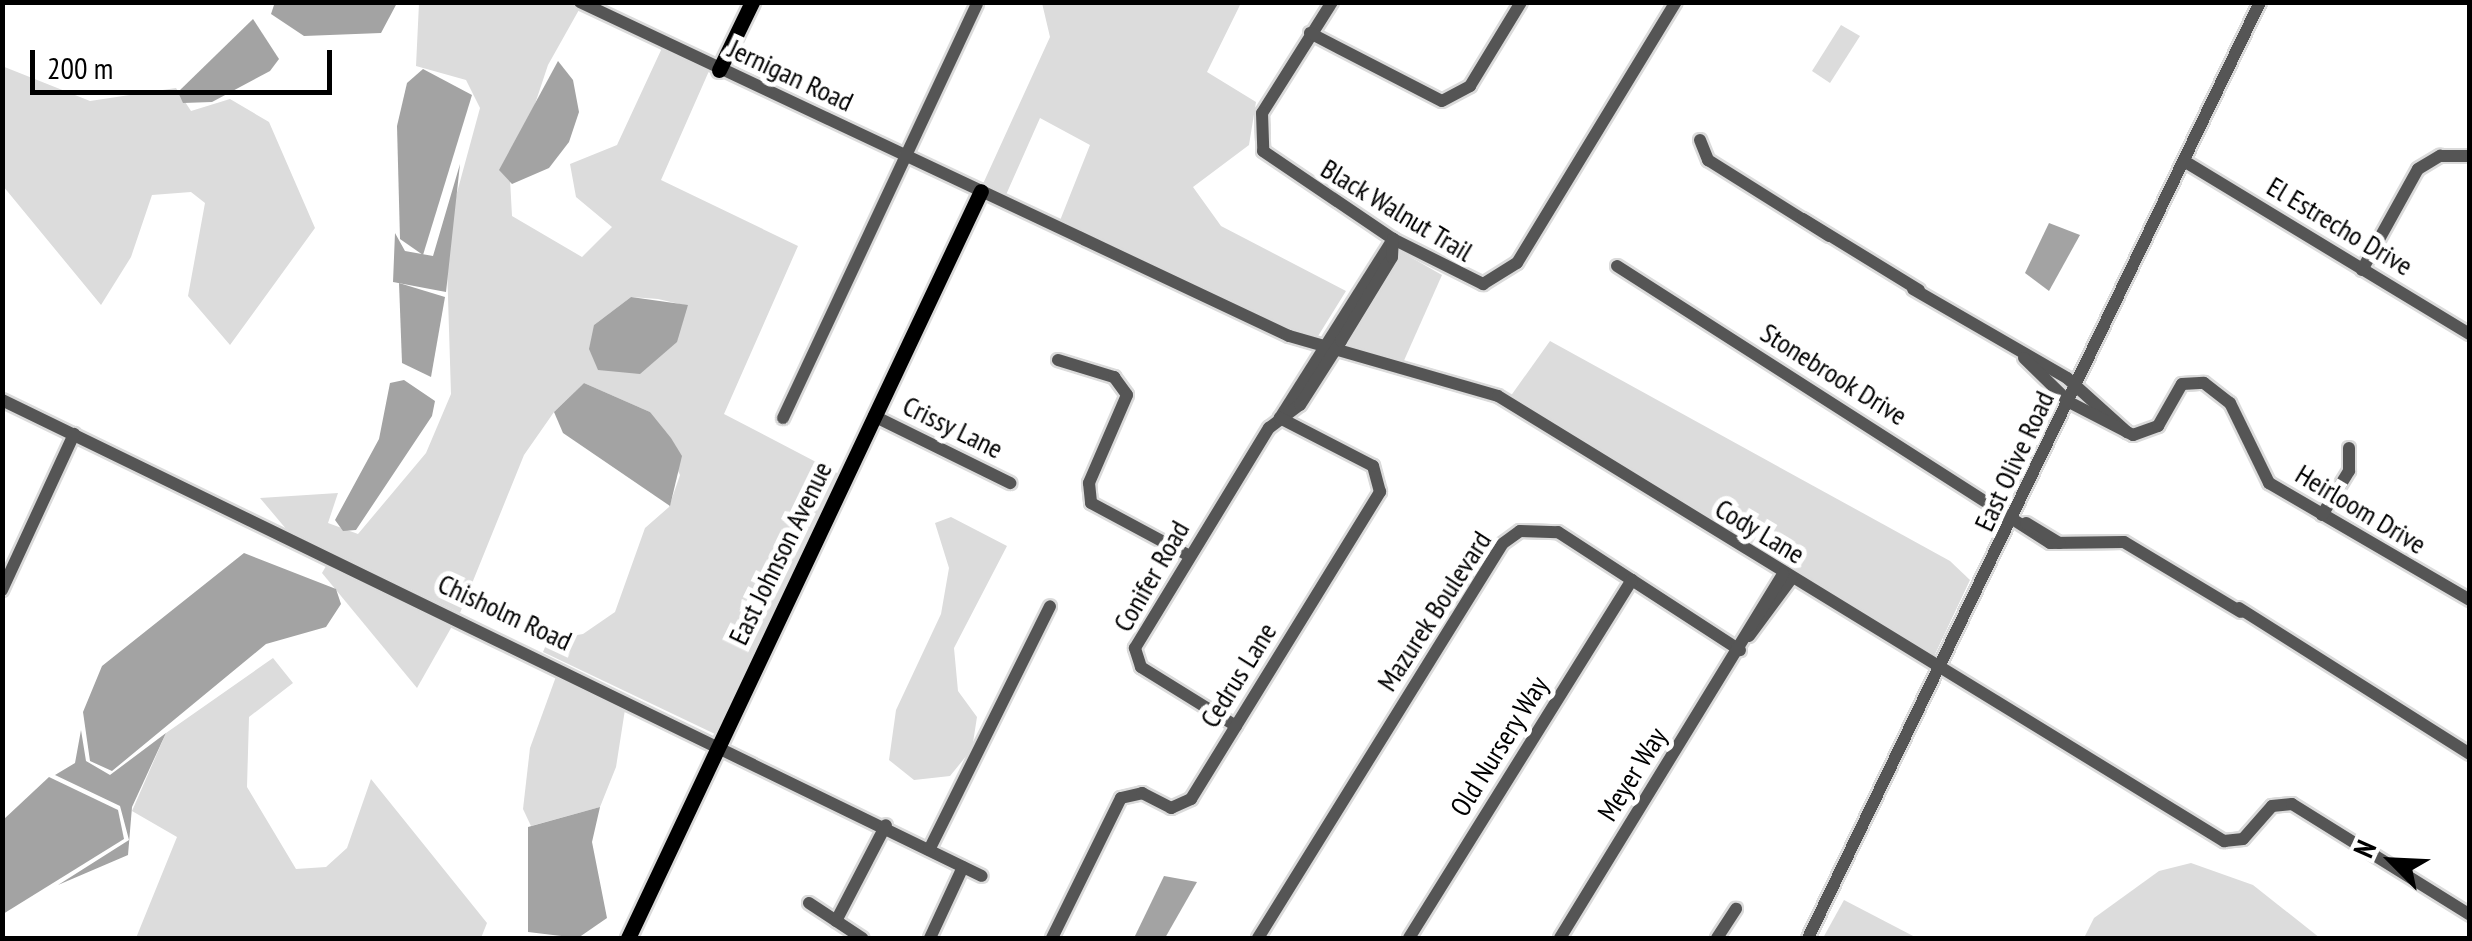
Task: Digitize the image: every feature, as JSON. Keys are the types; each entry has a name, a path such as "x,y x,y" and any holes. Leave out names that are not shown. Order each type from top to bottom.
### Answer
{"main road":[{"path":"719,70 752,2"},
{"name":"East Johnson Avenue","path":"628,938 981,192"}],"street":[{"name":"Jernigan Road","path":"580,2 981,192"},
{"name":"Black Walnut Trail","path":"1332,2 1262,113 1263,151 1393,239 1472,284 1510,272 1676,2"},
{"path":"1310,33 1442,101 1470,86 1521,2"},
{"name":"East Olive Road","path":"1808,938 2021,520 2070,402 2260,2"},
{"path":"783,418 977,4"},
{"path":"1700,140 1708,160 2076,389 2127,432"},
{"path":"2362,270 2418,169 2440,156 2470,156"},
{"name":"El Estrecho Drive","path":"2184,162 2470,334"},
{"name":"Cody Lane","path":"981,192 1318,347 1498,396 1941,674 2224,841 2243,839 2272,806 2292,804 2470,915"},
{"name":"Conifer Road","path":"1236,726 1135,655 1190,556 1280,418 1318,347 1393,239"},
{"name":"Conifer Road","path":"1280,418 1333,352 1392,257 1393,239"},
{"name":"Stonebrook Drive","path":"1618,266 2059,543 2108,536 2220,599 2470,754"},
{"path":"2024,358 2070,402 2127,432"},
{"path":"1058,360 1114,377 1126,395 1089,483 1091,503 1190,556"},
{"name":"Heirloom Drive","path":"2127,432 2153,431 2176,389 2204,383 2230,403 2262,474 2322,515 2470,600"},
{"name":"Chisholm Road","path":"2,400 718,741 982,876"},
{"name":"Crissy Lane","path":"874,416 1010,483"},
{"name":"Cedrus Lane","path":"1052,938 1117,804 1132,793 1171,808 1186,804 1381,485 1373,466 1280,418"},
{"path":"2,590 74,434"},
{"path":"2322,515 2348,471 2349,448"},
{"name":"Mazurek Boulevard","path":"1258,938 1510,537 1550,529 1740,650"},
{"name":"Meyer Way","path":"1560,938 1787,576"},
{"name":"Old Nursery Way","path":"1409,938 1632,580"},
{"path":"929,850 1050,606"},
{"path":"836,921 886,825"},
{"path":"930,938 963,867"},
{"path":"809,903 862,938"},
{"path":"1717,938 1736,909"}],"shaded area":[{"path":"275,2 397,3 381,33 304,36 271,14"},
{"path":"568,2 580,8 548,65 510,179 512,216 582,257 612,227 576,197 570,164 617,145 662,48 709,71 661,180 798,246 724,414 839,474 715,734 543,652 548,640 583,634 615,612 645,528 669,507 680,475 650,412 584,383 554,412 524,455 460,613 287,530 260,498 338,493 328,523 358,534 426,453 451,394 446,233 480,108 466,80 416,66 419,3","holes":["631,297 688,306 594,325"]},
{"path":"1042,3 1240,5 1207,72 1256,102 1249,145 1193,187 1221,226 1346,291 1315,341 1059,223 1090,145 1040,118 1005,197 982,186 1050,37"},
{"path":"253,19 279,59 270,71 212,102 183,103 178,92"},
{"path":"1841,25 1860,36 1830,83 1812,71"},
{"path":"558,61 573,80 579,112 569,142 549,168 512,184 499,170"},
{"path":"2,66 90,101 176,88 191,111 230,99 269,122 315,228 230,345 188,296 205,203 191,192 152,195 131,257 101,305 3,186"},
{"path":"423,69 472,95 423,255 400,239 397,126 407,83"},
{"path":"460,164 446,292 393,282 395,233 405,251 433,256"},
{"path":"2049,223 2080,235 2049,291 2025,273"},
{"path":"1398,250 1442,275 1402,365 1342,350"},
{"path":"399,283 445,297 431,377 402,363"},
{"path":"631,297 688,305 677,342 640,374 598,370 589,349 594,325"},
{"path":"1550,341 1950,561 1970,580 1931,663 1510,397"},
{"path":"404,380 435,401 432,416 356,530 343,531 335,520 379,439 390,383"},
{"path":"584,383 650,412 671,438 682,456 670,506 563,433 554,412"},
{"path":"951,517 1007,546 954,648 958,691 977,717 972,749 950,776 914,780 889,760 896,710 941,614 949,568 935,523"},
{"path":"244,553 336,589 341,604 326,627 266,644 112,771 90,761 83,712 102,666"},
{"path":"329,561 455,621 417,688 322,573"},
{"path":"273,658 293,683 249,717 247,787 296,869 326,867 347,848 371,779 487,923 481,938 136,938 177,837 132,811 166,733"},
{"path":"558,671 626,703 616,767 600,807 531,826 523,809 530,748"},
{"path":"81,730 86,761 110,775 166,733 132,807 128,855 58,885 129,840 120,806 55,775 75,763"},
{"path":"49,777 118,810 124,839 3,914 3,820"},
{"path":"600,807 592,842 607,918 578,938 528,932 528,827"},
{"path":"2191,863 2253,885 2320,938 2084,938 2094,918 2159,871"},
{"path":"1164,876 1197,882 1165,938 1134,938"},
{"path":"1844,900 1917,938 1823,938"}]}
